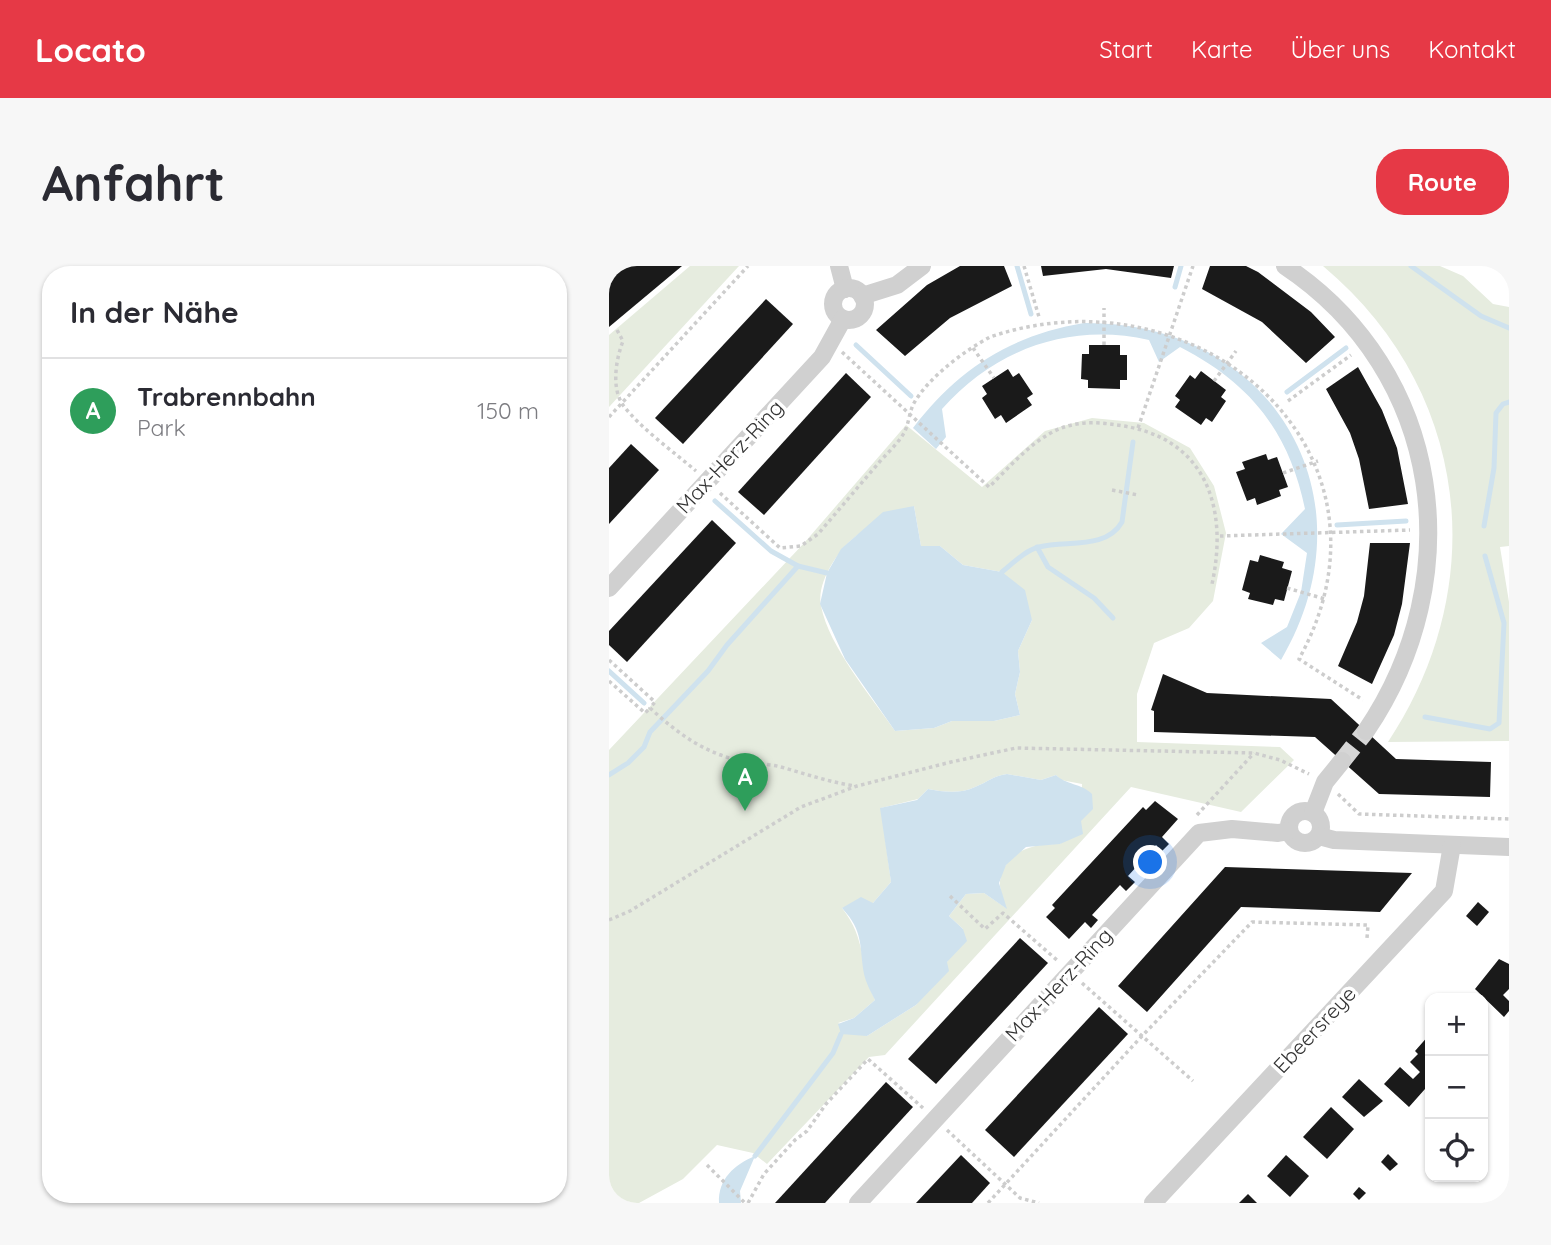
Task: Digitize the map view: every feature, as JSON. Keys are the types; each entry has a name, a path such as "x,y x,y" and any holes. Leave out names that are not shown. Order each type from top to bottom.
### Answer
{"street":[{"path":"839,266 845,289"},
{"path":"862,296 897,285 922,266"},
{"path":"1285,266 1325,297 1366,344 1389,380 1415,442 1424,475 1429,530 1422,608 1400,673 1366,731"},
{"path":"845,289 855,289 862,296 865,306 862,315 853,320 843,319 835,313 833,304 836,294 845,289"},
{"name":"Max-Herz-Ring","path":"609,588 822,357 843,319"},
{"path":"1313,813 1325,782 1342,761"},
{"path":"1289,831 1295,815 1303,811 1313,813 1321,824 1319,836"},
{"path":"1199,833 1232,830 1278,833 1289,831"},
{"path":"1289,831 1293,838 1303,843 1319,836 1334,840 1509,847"},
{"name":"Max-Herz-Ring","path":"857,1203 1199,833"},
{"name":"Ebeersreye","path":"1158,1201 1444,891 1452,845"}],"path":[{"path":"609,417 748,266"},
{"path":"1024,266 1039,317"},
{"path":"1138,428 1193,266"},
{"path":"1093,308 1115,309"},
{"path":"1104,308 1104,345"},
{"path":"1027,321 1051,314"},
{"path":"1163,317 1184,323"},
{"path":"617,330 623,341 617,356 616,376 621,403 781,548 801,547 818,534 904,433 914,403 932,382 972,348 1015,326"},
{"path":"831,341 989,487 1035,442 1061,428 1093,422 1138,428 1187,454 1206,482 1216,513 1220,536 1212,584"},
{"path":"1225,344 1246,359"},
{"path":"1288,401 1366,344"},
{"path":"972,348 994,378"},
{"path":"1214,381 1236,351"},
{"path":"1281,393 1293,410"},
{"path":"1310,439 1318,461 1333,531 1330,578 1325,599 1299,659 1380,711"},
{"path":"1283,473 1318,461"},
{"path":"1112,490 1138,495"},
{"path":"1220,536 1429,530"},
{"path":"1287,588 1325,599"},
{"path":"609,660 655,702 645,713 609,681"},
{"path":"650,708 673,729 698,746 733,760 779,766 817,780 857,786"},
{"path":"609,920 630,911 801,807 857,786 1016,747 1254,753 1280,760 1325,782 1359,814 1509,819"},
{"path":"1199,833 1196,816 1254,753"},
{"path":"950,896 958,904"},
{"path":"988,1203 1142,1035 1252,922 1368,925 1367,938"},
{"path":"707,1165 745,1202 764,1174 807,1131 826,1104 868,1059 1020,1198 1039,1203"}],"shaded area":[{"path":"690,266 739,266 609,407 609,335"},
{"path":"1323,266 1440,266 1463,276 1493,304 1509,307 1509,546 1500,547 1509,602 1509,741 1388,742 1421,682 1442,619 1452,555 1450,491 1436,429 1410,370 1372,315"},
{"path":"1092,418 1144,423 1190,448 1214,486 1226,533 1213,601 1189,628 1154,643 1137,694 1137,742 1280,747 1294,760 1241,812 1131,787 885,1055 869,1057 767,1164 753,1153 717,1145 683,1179 639,1203 609,1203 609,750 805,542 906,425 982,487 1045,431","holes":["914,506 921,546 940,546 963,565 1002,572 1032,620 1018,651 1020,672 1015,694 1020,715 994,721 952,721 934,728 895,731 852,671 833,638 825,622 820,597 830,567 849,542 862,531","1007,774 1041,780 1056,775 1061,780 1082,784 1081,821 1060,844 1031,847 1014,855 1003,870 1000,881 1006,908 984,893 966,894 949,916 963,929 947,962 916,1005 867,1036 838,1023 854,1018 875,1000 859,942 842,908 873,903 891,882 881,808 918,799 928,789 964,791"]}],"water":[{"path":"1084,323 1150,330 1208,352 1254,386 1289,430 1310,481 1317,538 1308,599 1281,660 1261,643 1287,627 1301,592 1307,553 1281,534 1305,509 1298,481 1289,456 1263,412 1227,377 1205,361 1180,347 1159,362 1149,340 1120,335 1063,338 1010,356 963,388 942,409 946,437 936,449 913,428 948,389 988,358 1033,336"},
{"path":"914,506 921,546 940,546 963,565 1002,572 1025,590 1032,620 1018,651 1020,672 1015,694 1020,715 994,721 952,721 934,728 895,731 845,659 820,604 827,573 841,549 883,512"},
{"path":"1007,774 1041,780 1056,775 1088,790 1092,794 1093,809 1081,821 1083,834 1060,844 1026,847 1006,865 999,883 1007,909 984,893 966,894 949,916 963,929 967,941 947,962 949,971 916,1005 867,1036 841,1034 838,1024 854,1018 875,1000 864,974 857,932 842,908 861,897 873,903 891,882 880,808 917,800 928,789 964,791"},
{"path":"755,1156 740,1191 741,1203 719,1203 724,1180 734,1168"}],"building":[{"path":"609,266 682,266 609,327"},
{"path":"960,266 1004,266 1012,286 950,318 905,356 876,330 927,285"},
{"path":"1041,266 1174,266 1171,278 1106,269 1043,276"},
{"path":"1210,266 1246,266 1258,272 1311,312 1335,337 1306,363 1262,322 1202,289"},
{"path":"766,299 793,324 683,444 655,418"},
{"path":"1089,345 1120,345 1120,355 1127,355 1127,380 1120,380 1120,389 1088,388 1088,380 1081,379 1082,354 1089,354"},
{"path":"1358,367 1382,410 1397,448 1408,504 1369,509 1359,459 1350,433 1326,389"},
{"path":"1008,369 1013,377 1019,373 1033,394 1027,398 1032,405 1006,423 1001,415 995,419 982,398 987,394 982,386"},
{"path":"1201,371 1226,390 1221,397 1226,401 1212,422 1206,418 1201,425 1175,407 1180,400 1175,396 1190,375 1195,379"},
{"path":"846,373 871,397 764,515 738,492"},
{"path":"631,444 659,470 609,524 609,468"},
{"path":"1266,454 1268,460 1277,457 1288,487 1279,490 1281,496 1257,505 1255,498 1247,501 1236,472 1245,469 1242,462"},
{"path":"712,520 736,543 627,662 609,645 609,631"},
{"path":"1370,543 1410,543 1402,604 1394,635 1372,684 1338,666 1357,622 1364,596"},
{"path":"1260,555 1284,562 1282,568 1292,571 1284,601 1275,599 1273,605 1248,599 1250,593 1242,590 1250,560 1258,562"},
{"path":"1163,674 1207,693 1331,699 1396,759 1491,762 1490,797 1379,794 1315,737 1154,732 1154,711 1151,710"},
{"path":"1155,801 1178,819 1162,837 1169,844 1162,851 1156,845 1128,876 1135,882 1126,891 1120,885 1092,915 1098,920 1091,928 1085,922 1069,939 1046,917 1055,908 1052,905 1143,807 1146,810"},
{"path":"1225,867 1412,873 1380,912 1241,907 1147,1012 1118,986"},
{"path":"1478,902 1489,912 1477,926 1466,916"},
{"path":"1020,938 1048,963 936,1084 908,1059"},
{"path":"1499,959 1509,964 1509,989 1503,995 1509,1001 1509,1011 1504,1017 1488,1002 1488,993 1479,993 1475,989"},
{"path":"1099,1007 1128,1034 1014,1157 985,1130"},
{"path":"1425,1040 1425,1089 1409,1107 1384,1084 1400,1067 1413,1079 1420,1072 1410,1062 1418,1054 1415,1051"},
{"path":"1359,1079 1383,1101 1364,1117 1342,1097"},
{"path":"886,1082 913,1107 825,1203 775,1203"},
{"path":"1331,1107 1354,1129 1327,1159 1303,1137"},
{"path":"1388,1154 1398,1164 1390,1171 1381,1162"},
{"path":"961,1155 990,1183 972,1203 916,1203"},
{"path":"1286,1155 1309,1176 1290,1197 1267,1176"},
{"path":"1359,1187 1366,1193 1359,1200 1353,1194"},
{"path":"1248,1194 1257,1203 1239,1203"}],"waterway":[{"path":"1017,266 1031,314"},
{"path":"1175,287 1181,266"},
{"path":"1411,266 1481,316 1509,328"},
{"path":"856,345 911,396"},
{"path":"1287,392 1346,348"},
{"path":"1484,526 1494,468 1496,413 1503,404 1509,402"},
{"path":"1002,572 1034,549 1096,540 1115,531 1122,522 1133,442"},
{"path":"715,501 771,551 798,566"},
{"path":"1337,525 1406,521"},
{"path":"1037,547 1048,567 1094,598 1113,618"},
{"path":"1425,717 1490,729 1499,723 1504,623 1485,556"},
{"path":"609,775 628,763 644,747 650,732 708,671 727,645 798,566 827,573"},
{"path":"609,671 644,703"},
{"path":"755,1156 833,1053 841,1034"}],"tunnel":[{"path":"1342,761 1366,731"}],"place":[{"name":"Trabrennbahn","path":"745,811"}]}
